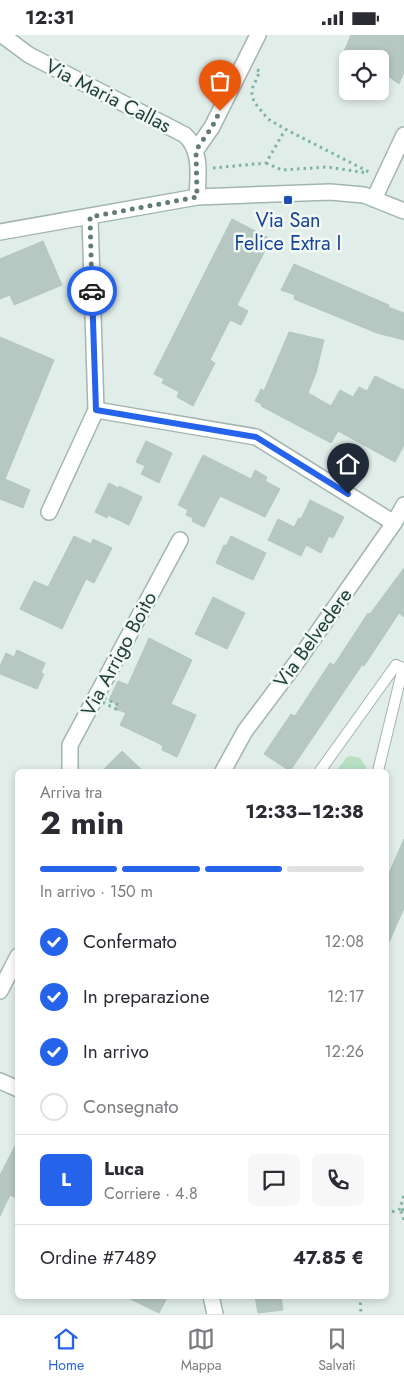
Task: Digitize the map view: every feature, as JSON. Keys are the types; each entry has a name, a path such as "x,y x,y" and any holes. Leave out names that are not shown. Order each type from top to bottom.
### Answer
{"street":[{"name":"Via Maria Callas","path":"2,35 29,55 186,135 196,150"},
{"path":"197,197 198,169 196,150 212,127 258,35"},
{"path":"374,199 404,135"},
{"path":"0,232 197,197 330,192 364,195 404,211"},
{"path":"48,512 96,410 90,217"},
{"path":"96,410 256,437 394,523"},
{"name":"Via Belvedere","path":"224,769 245,731 299,659 394,523 404,505"},
{"name":"Via Arrigo Boito","path":"70,769 70,745 180,540"},
{"path":"0,991 15,961"},
{"path":"0,1081 15,1088"},
{"path":"212,1299 215,1314"}],"lane":[{"path":"321,769 396,665 403,668 378,769"}],"path":[{"path":"198,169 266,163 282,169 327,167 372,174 268,119 254,102 252,89 260,71 244,64"},
{"path":"266,163 285,129"},
{"path":"404,1195 402,1209 404,1220"},
{"path":"389,1213 402,1209"},
{"path":"360,1299 361,1314"}],"green space":[{"path":"347,757 360,758 366,769 338,769"}],"building":[{"path":"351,35 404,35 404,72 399,84 389,77 389,50 345,50"},
{"path":"232,219 271,239 237,305 248,311 241,325 230,320 210,360 215,363 193,406 177,397 179,392 162,383 164,379 154,374"},
{"path":"43,241 62,285 14,305 10,295 0,299 0,259"},
{"path":"294,264 404,313 404,340 377,333 294,299 295,295 281,290"},
{"path":"289,332 324,340 316,373 308,393 331,406 340,390 353,397 359,387 367,391 375,376 404,390 404,445 395,462 338,431 331,443 255,401 261,389 264,391"},
{"path":"0,337 54,360 5,479 30,490 23,508 0,499"},
{"path":"146,441 172,453 159,483 141,474 145,466 136,462"},
{"path":"203,455 251,479 255,470 267,477 265,481 280,489 265,517 220,496 204,527 192,521 193,518 186,515 188,510 178,505"},
{"path":"109,483 142,497 129,525 108,515 107,518 95,512"},
{"path":"310,500 344,517 333,538 329,536 321,553 306,545 301,556 268,540 278,519 294,527 299,518 301,519"},
{"path":"74,536 91,544 93,539 112,548 94,583 86,579 62,629 20,609 34,581 48,587"},
{"path":"231,536 266,553 253,580 216,563 224,545 226,546"},
{"path":"404,568 404,617 399,613 291,769 287,769 264,754 291,714 295,716 330,663 334,665 368,613 370,614"},
{"path":"213,597 245,613 227,649 195,634"},
{"path":"149,638 192,660 171,704 196,715 177,757 162,750 163,746 156,742 120,725 126,713 116,709 118,705 109,700 118,681 128,685"},
{"path":"17,650 45,663 41,673 44,674 37,689 0,674 0,666 6,653 14,657"},
{"path":"122,751 141,769 104,769"},
{"path":"404,839 404,908 389,942 389,873"},
{"path":"15,1146 15,1198 10,1195 0,1216 0,1175"},
{"path":"130,1299 166,1299 159,1313"},
{"path":"256,1299 281,1299 283,1310 258,1313"}],"way so far":[{"path":"92,291 90,217 197,197 198,169 196,150 212,127 220,111"}],"place":[{"name":"Via San Felice Extra I","path":"288,200"}],"route":[{"path":"92,291 96,410 256,437 348,494"}]}
